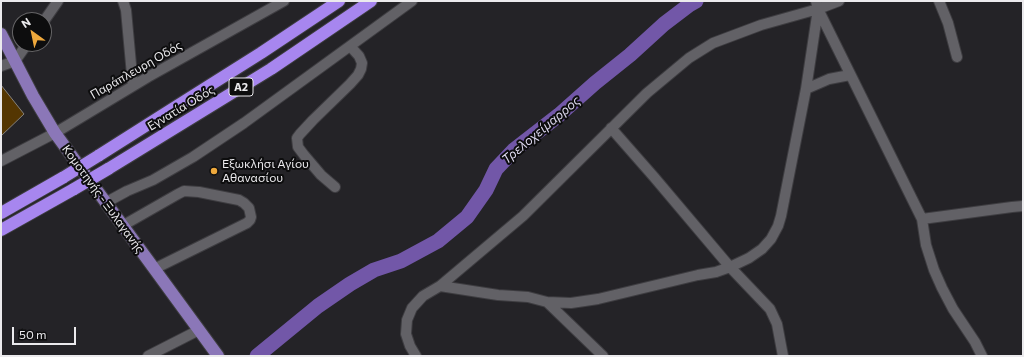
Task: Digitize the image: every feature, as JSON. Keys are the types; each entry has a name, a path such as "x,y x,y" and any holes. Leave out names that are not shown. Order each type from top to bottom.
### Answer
{"highway":[{"name":"Εγνατία Οδός","path":"1,213 98,156 261,53 339,1"},
{"name":"Εγνατία Οδός","path":"1,230 108,169 271,69 371,1"}],"main road":[{"name":"Κομοτηνής - Ξυλαγανής","path":"1,34 54,133 218,356"}],"street":[{"path":"50,12 58,1"},
{"path":"123,1 126,10 133,86"},
{"name":"Παράπλευρη Οδός","path":"1,161 54,133 133,86 284,1"},
{"path":"105,203 127,191 153,180 193,157 244,123 412,1"},
{"path":"416,356 410,346 406,334 407,320 412,308 423,296 440,286 523,216 611,128 650,91 689,58 712,43 817,5 839,1"},
{"path":"939,1 948,23 957,57"},
{"path":"817,5 922,220 926,245 934,270 953,310 975,342 982,356"},
{"path":"440,286 498,295 528,297 547,302 571,303 598,299 716,272 749,258 771,239 778,226 781,216 806,89 817,5"},
{"path":"1,42 13,56"},
{"path":"335,187 321,175 304,155 298,147 297,138 358,75 362,63 359,56 350,46"},
{"path":"1,66 18,52"},
{"path":"806,89 830,79 850,75"},
{"path":"611,128 730,267 770,309 777,324 783,356"},
{"path":"122,226 184,191 239,200 249,208 251,217 246,223 154,269"},
{"path":"922,220 1023,206"},
{"path":"547,302 603,356"},
{"path":"148,356 199,330"}],"building":[{"path":"1,85 24,114 1,136"}],"waterway":[{"name":"Τρελοχείμαρρος","path":"257,356 318,306 350,284 374,270 401,261 438,241 467,217 486,190 496,169 514,150 559,115 664,24 696,1"}],"place":[{"name":"Εξωκλήσι Αγίου Αθανασίου","path":"214,171"}]}
